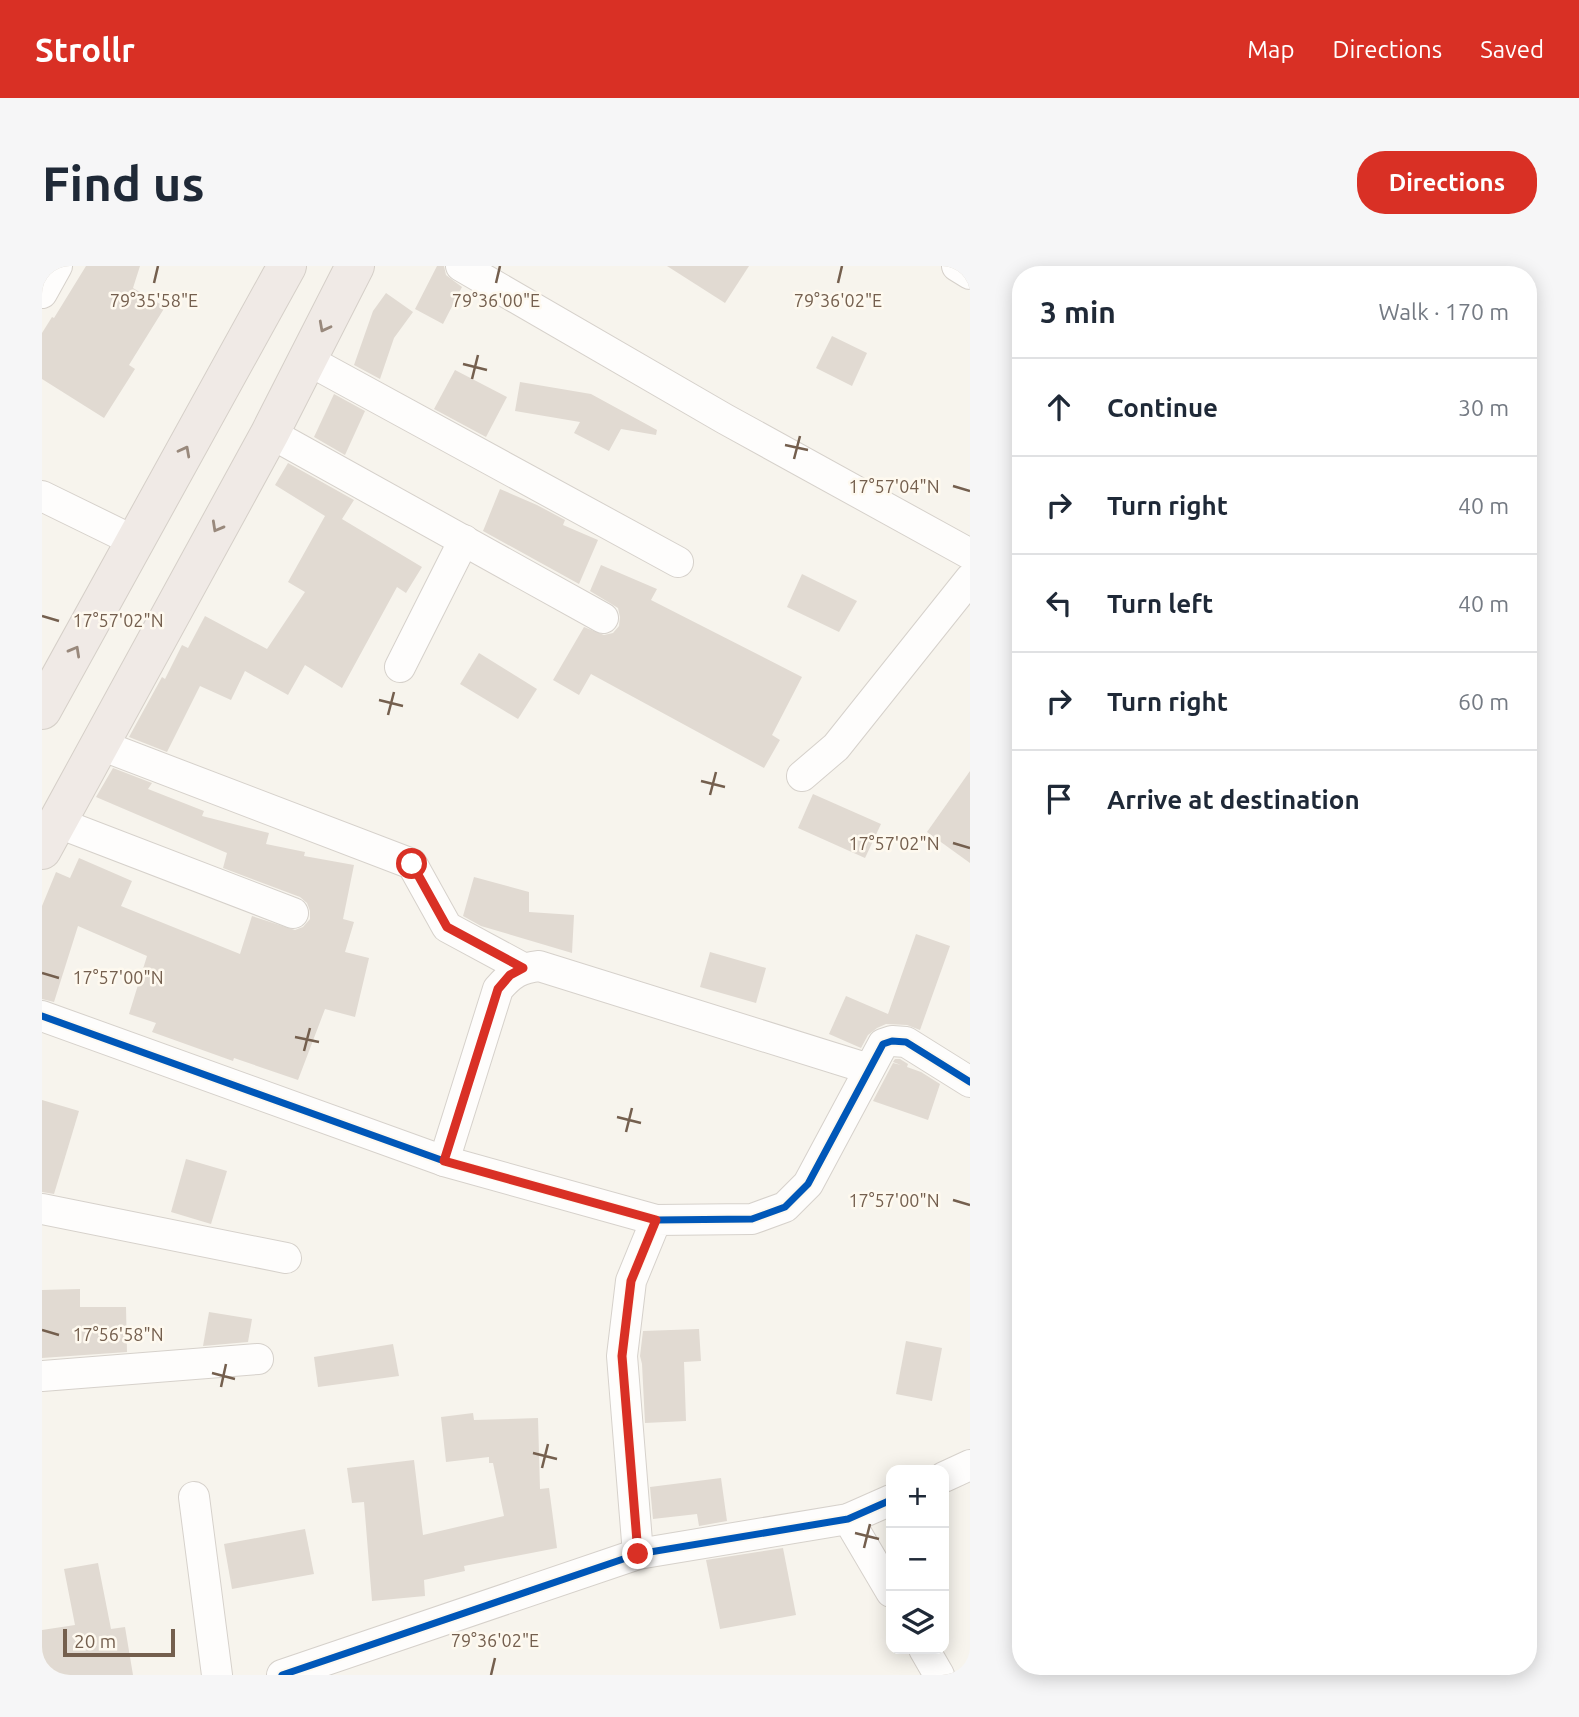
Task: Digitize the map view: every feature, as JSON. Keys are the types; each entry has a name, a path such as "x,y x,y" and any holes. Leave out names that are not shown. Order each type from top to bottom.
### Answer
{"highway":[{"path":"42,710 287,266"},
{"path":"49,836 270,433 355,266"}],"street":[{"path":"42,293 57,266"},
{"path":"461,266 724,419 970,554"},
{"path":"957,266 970,274"},
{"path":"306,359 678,562"},
{"path":"270,433 603,618"},
{"path":"42,496 136,542"},
{"path":"400,667 464,540"},
{"path":"802,776 836,747 970,579"},
{"path":"98,744 412,864 447,927 523,968"},
{"path":"49,836 293,913"},
{"path":"444,1161 498,989 510,975 523,968 539,966 869,1069"},
{"path":"42,1016 444,1161 656,1220 752,1219 785,1207 808,1184 883,1044 892,1041 906,1042 970,1082"},
{"path":"42,1209 286,1258"},
{"path":"638,1554 622,1356 631,1281 656,1220"},
{"path":"42,1376 258,1359"},
{"path":"949,1475 970,1465"},
{"path":"194,1497 217,1675"},
{"path":"282,1675 638,1554 848,1519 886,1502"},
{"path":"848,1519 890,1591"},
{"path":"927,1654 939,1675"}],"building":[{"path":"86,266 140,266 133,288 165,307 129,365 135,369 104,418 42,379 42,333"},
{"path":"437,266 444,266 446,275 462,287 443,324 415,309"},
{"path":"667,266 749,266 725,303"},
{"path":"386,293 413,312 394,338 380,379 354,365 373,311"},
{"path":"832,336 867,353 852,386 816,368"},
{"path":"455,370 507,397 486,437 434,409"},
{"path":"520,382 591,394 657,430 656,435 621,429 609,451 574,433 580,422 515,411"},
{"path":"334,394 365,411 345,455 314,437"},
{"path":"288,463 354,500 342,519 422,567 406,593 397,587 342,688 305,665 288,695 245,671 231,700 200,686 167,752 129,737 162,677 165,679 182,645 188,648 205,616 267,649 305,592 288,582 325,516 275,485"},
{"path":"500,489 537,505 565,520 563,525 598,540 579,584 483,531"},
{"path":"601,565 657,589 651,600 802,677 772,735 780,740 764,768 591,674 579,695 553,680 584,627 604,635 613,633 619,626 618,608 590,591"},
{"path":"802,574 857,601 839,632 787,607"},
{"path":"479,653 537,689 518,719 460,684"},
{"path":"113,768 152,783 148,789 204,811 202,816 269,833 266,844 305,852 304,856 354,865 343,919 354,922 345,952 369,958 355,1017 325,1009 298,1080 234,1058 233,1061 152,1032 156,1023 129,1014 147,956 78,926 54,1002 42,999 42,906 56,872 70,878 79,858 132,881 121,906 240,954 252,916 295,930 303,927 310,919 307,903 300,897 223,868 227,853 96,797"},
{"path":"970,771 970,863 927,832"},
{"path":"813,794 881,824 865,858 798,828"},
{"path":"474,877 529,892 529,912 574,915 572,953 481,926 463,916"},
{"path":"916,934 950,946 920,1030 907,1025 886,1024 868,1035 861,1048 829,1034 846,996 888,1014"},
{"path":"710,952 766,968 756,1003 700,987"},
{"path":"900,1059 908,1064 907,1067 940,1084 928,1120 873,1101 893,1063 901,1065 893,1062"},
{"path":"42,1100 79,1111 54,1194 42,1192"},
{"path":"186,1159 227,1171 211,1224 171,1212"},
{"path":"80,1289 80,1307 126,1307 127,1352 42,1358 42,1290"},
{"path":"209,1312 252,1319 248,1342 203,1346"},
{"path":"699,1329 701,1361 684,1362 686,1421 645,1423 640,1356 643,1331"},
{"path":"906,1341 942,1348 932,1401 896,1394"},
{"path":"393,1344 399,1376 318,1387 314,1357"},
{"path":"473,1413 474,1420 538,1418 540,1489 549,1488 557,1548 464,1566 465,1571 424,1580 425,1596 372,1601 364,1502 352,1503 347,1468 414,1460 423,1535 504,1516 493,1463 489,1463 489,1457 446,1462 441,1417"},
{"path":"721,1478 727,1521 699,1526 697,1514 653,1519 650,1487"},
{"path":"305,1529 314,1574 232,1589 224,1544"},
{"path":"783,1548 796,1615 720,1629 706,1560"},
{"path":"98,1563 111,1629 125,1627 133,1675 42,1675 42,1630 75,1625 64,1569"}],"cycle path":[{"path":"42,1016 444,1161 656,1220"},
{"path":"638,1554 622,1356 631,1281 656,1220 752,1219 785,1207 808,1184 883,1044 892,1041 906,1042 970,1082"},
{"path":"282,1675 638,1554 848,1519 886,1502"}],"route":[{"path":"412,864 447,927 523,968 510,975 498,989 444,1161 656,1220 631,1281 622,1356 638,1554"}]}
